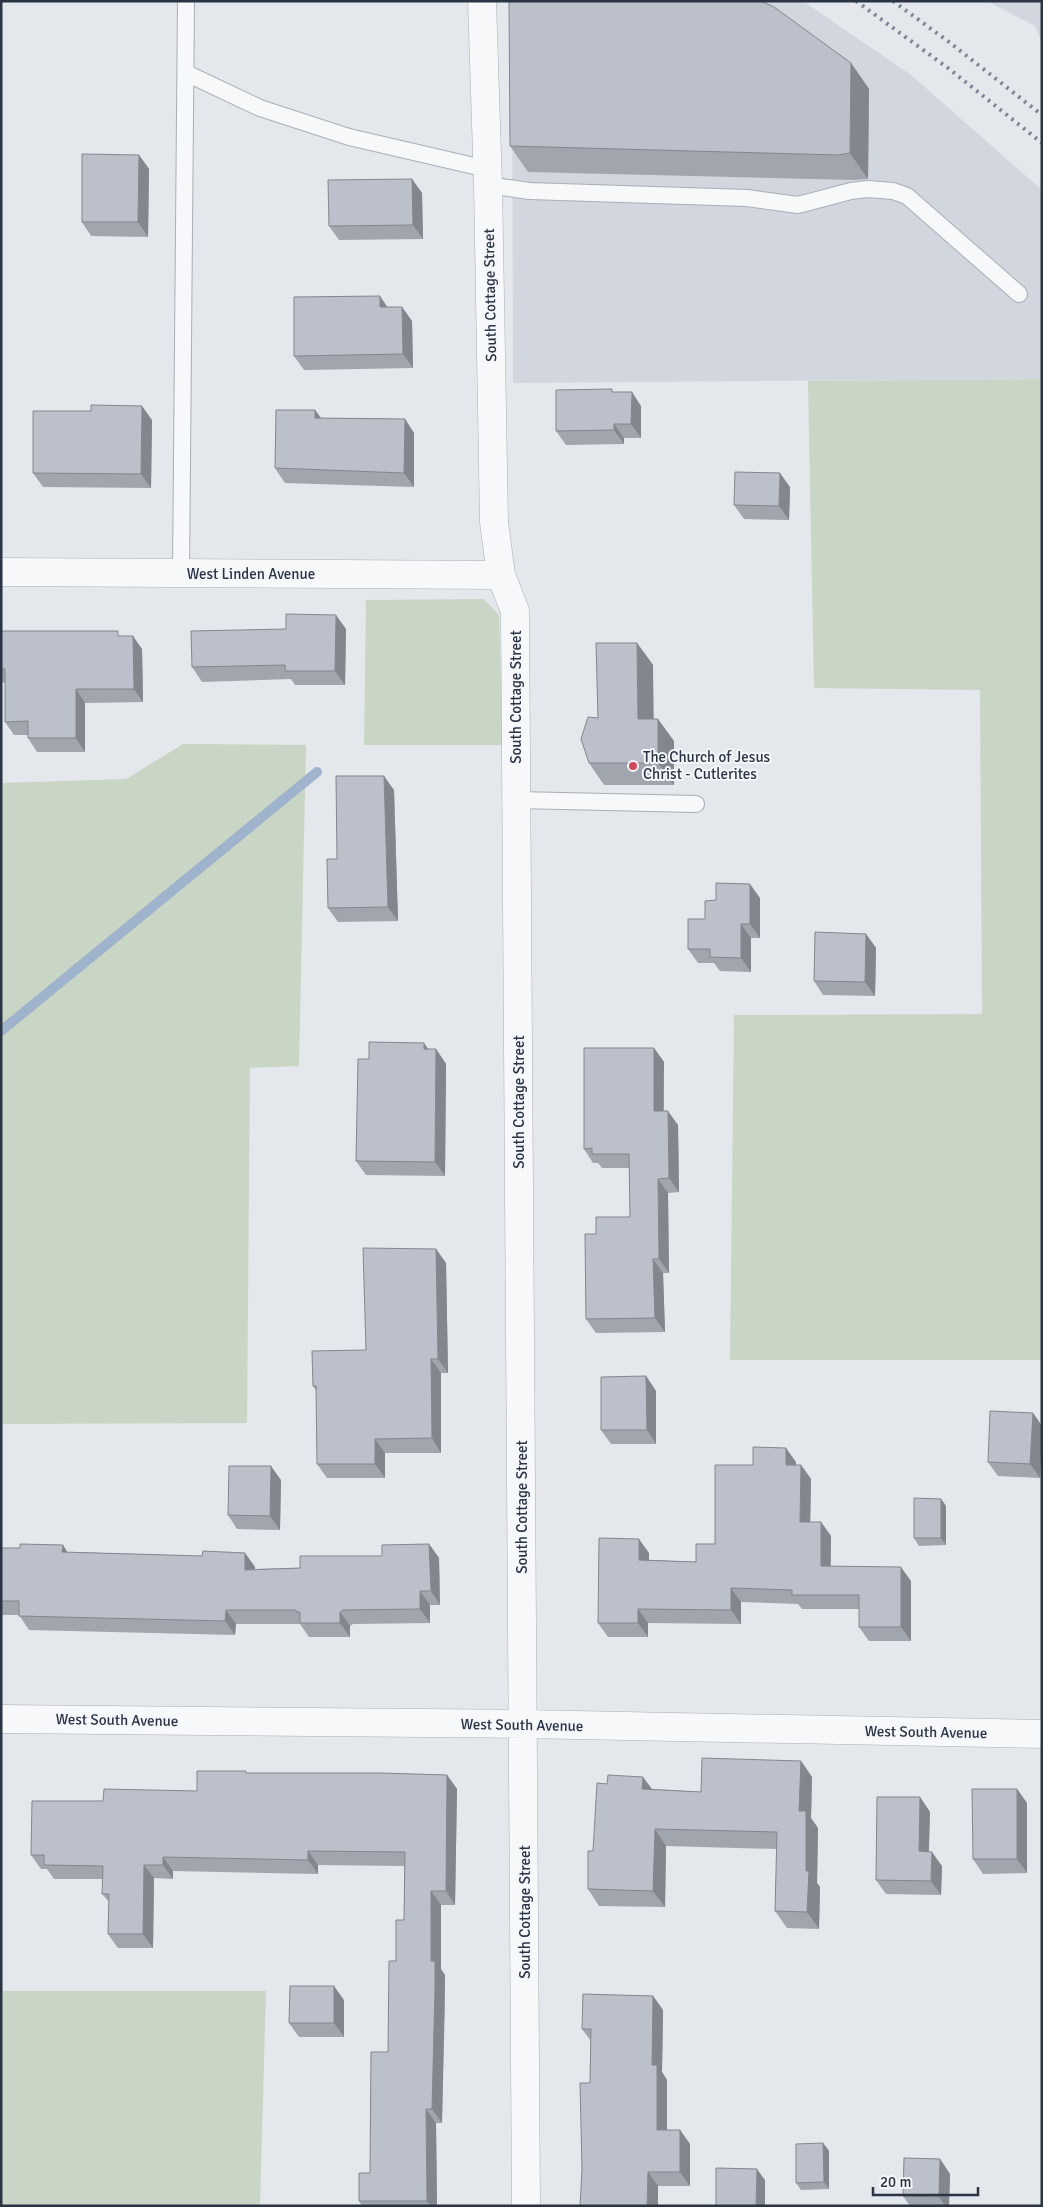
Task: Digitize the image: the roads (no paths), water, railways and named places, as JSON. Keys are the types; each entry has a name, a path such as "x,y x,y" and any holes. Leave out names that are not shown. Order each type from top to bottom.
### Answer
{"street":[{"name":"South Cottage Street","path":"482,1 494,522 501,576 515,611 526,2206"},
{"name":"West Linden Avenue","path":"1,572 501,576"},
{"name":"West South Avenue","path":"1,1719 524,1724 1042,1734"}],"lane":[{"path":"182,574 186,1"},
{"path":"186,73 260,108 529,191 747,198 798,205 850,191 868,189 893,191 907,196 1019,294"},
{"path":"517,800 696,804"}],"waterway":[{"path":"1,1031 317,772"}],"railway":[{"path":"856,1 948,68 1042,143"},
{"path":"893,1 1042,115"}],"place":[{"name":"The Church of Jesus Christ - Cutlerites","path":"633,766"}]}
